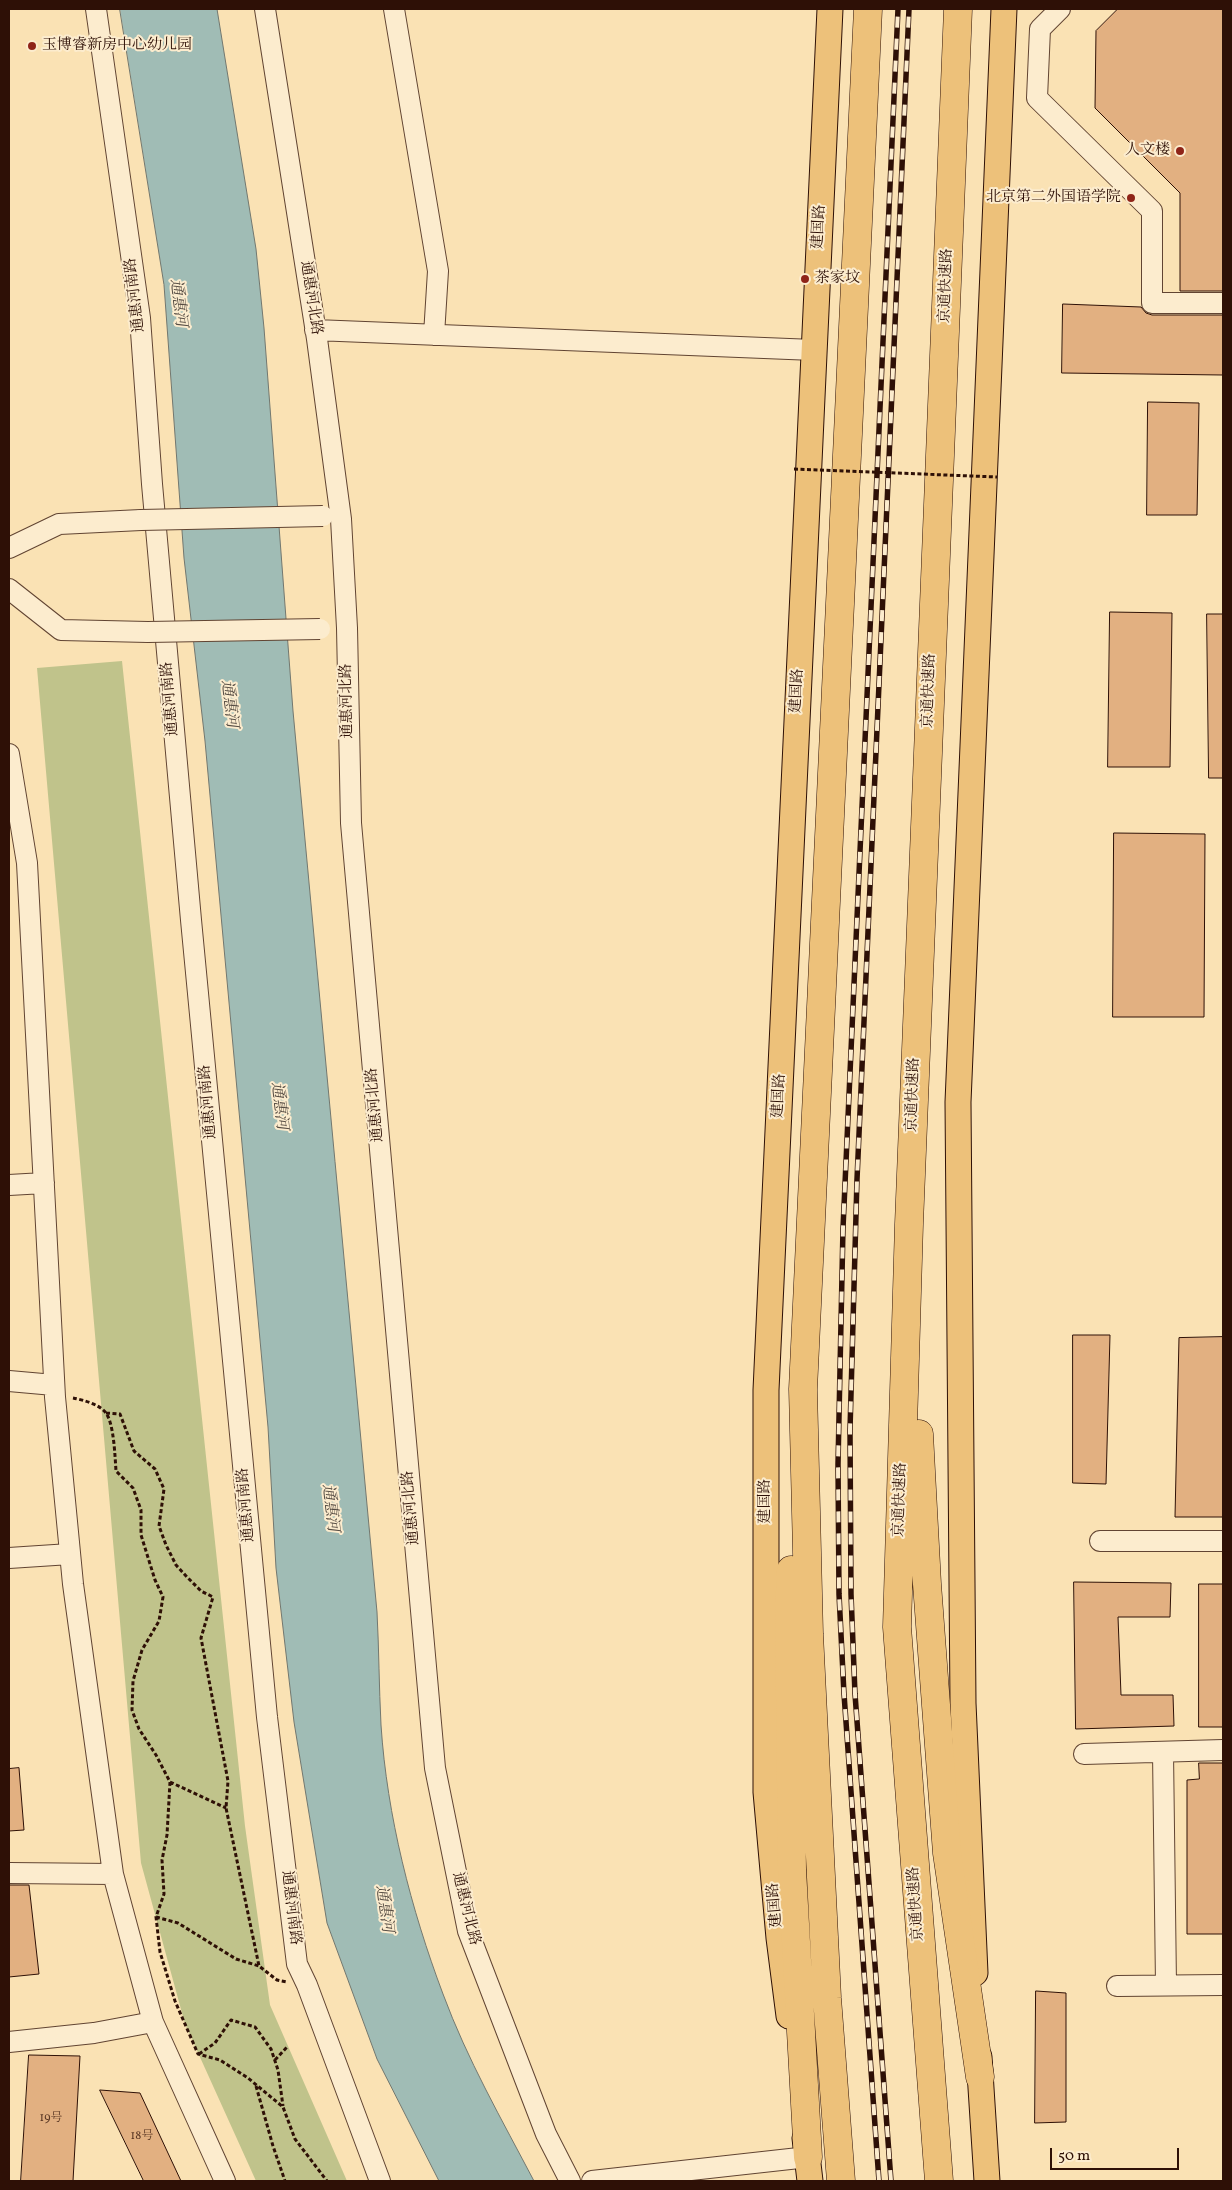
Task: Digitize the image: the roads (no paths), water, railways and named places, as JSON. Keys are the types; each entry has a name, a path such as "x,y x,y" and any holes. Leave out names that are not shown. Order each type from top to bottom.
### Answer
{"highway":[{"path":"809,2169 792,1870 788,1611 803,1389 868,9"},
{"name":"京通快速路","path":"939,2181 897,1627 908,1224 958,9"},
{"path":"908,1224 926,1584 947,1852 980,2077"},
{"path":"803,1389 809,1634 827,1998 841,2181"}],"main road":[{"name":"建国路","path":"809,2169 778,1938 766,1792 766,1390 830,9"},
{"path":"987,2181 980,2077 963,1703 958,1102 1004,9"}],"street":[{"name":"通惠河南路","path":"96,9 140,318 152,484 191,920 267,1717 297,1964 307,1985 380,2181"},
{"name":"通惠河北路","path":"265,9 316,330 332,518 347,628 351,823 435,1768 468,1931 546,2134 570,2181"},
{"path":"394,9 438,271 434,335"},
{"path":"1060,9 1040,29 1037,98 1152,211 1152,304 1223,303"},
{"path":"316,330 814,350"},
{"path":"9,548 59,524 141,520 332,518"},
{"path":"9,589 61,630 148,632 347,628"},
{"path":"9,754 44,1183 55,1391 70,1554 114,1874 153,2022 225,2181"},
{"path":"9,1185 44,1183"},
{"path":"9,1381 55,1391"},
{"path":"1100,1541 1223,1541"},
{"path":"9,1558 70,1554"},
{"path":"1084,1754 1223,1750"},
{"path":"1163,1752 1166,1985"},
{"path":"9,1873 114,1874"},
{"path":"1117,1986 1223,1985"},
{"path":"9,2042 94,2033 153,2022"},
{"path":"592,2181 809,2169"}],"water":[{"name":"通惠河","path":"120,9 217,9 256,249 264,328 293,711 377,1612 384,1759 402,1862 431,1962 452,2018 474,2066 534,2181 439,2181 377,2059 327,1923 294,1722 276,1568 268,1427 205,741 184,558 164,285"}],"railway":[{"path":"879,2181 844,1694 839,1594 838,1464 843,1228 898,9"},
{"path":"891,2181 855,1694 851,1594 850,1430 857,1179 909,9"}],"place":[{"name":"玉博睿新房中心幼儿园","path":"32,46"},
{"name":"人文楼","path":"1180,151"},
{"name":"北京第二外国语学院","path":"1131,198"},
{"name":"茶家坟","path":"805,279"}]}
